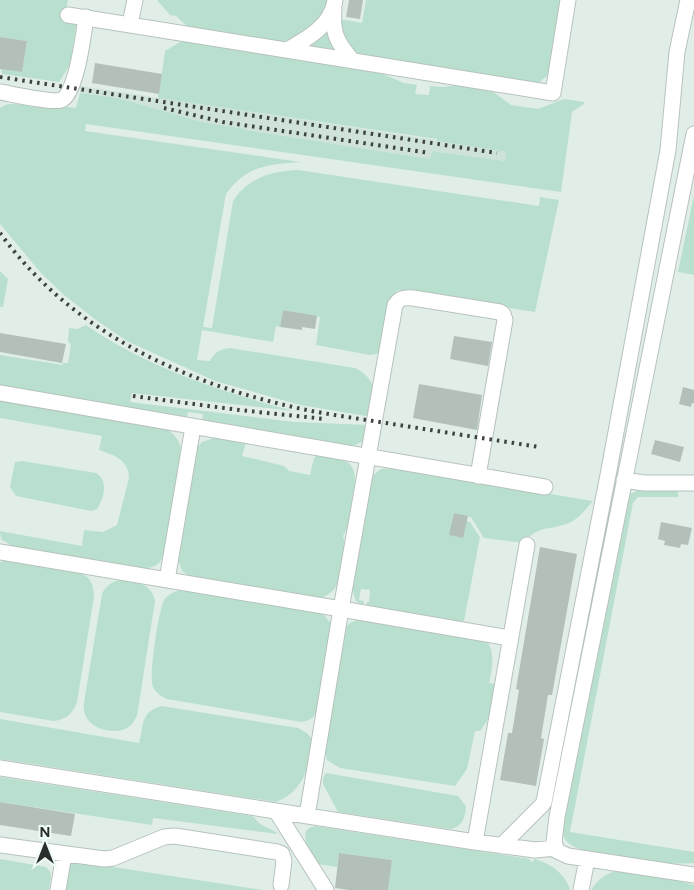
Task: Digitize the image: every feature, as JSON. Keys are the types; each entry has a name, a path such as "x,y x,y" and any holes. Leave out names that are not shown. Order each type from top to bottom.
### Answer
{"street":[{"path":"130,24 134,0"},
{"path":"68,15 553,93 568,0"},
{"path":"502,846 544,802 609,470 668,150 677,52 688,0"},
{"path":"287,50 318,30 335,5"},
{"path":"335,5 333,25 336,38 354,61"},
{"path":"0,92 55,101 65,98 68,95 75,75 86,17"},
{"path":"694,134 555,832 556,848 562,854 694,875"},
{"path":"306,816 395,305 401,299 412,298 500,312 504,316 505,320 478,476"},
{"path":"0,394 545,487"},
{"path":"166,580 193,427"},
{"path":"624,480 644,483 694,483"},
{"path":"475,842 527,545"},
{"path":"0,552 510,638"},
{"path":"0,768 502,846 534,850 556,848"},
{"path":"276,811 326,890"},
{"path":"0,844 108,859 164,837 175,836 282,854 284,861 282,885"},
{"path":"58,890 64,854"},
{"path":"581,890 586,859"}],"shaded area":[{"path":"80,86 506,152 505,161 432,151 430,159 246,130 202,122 118,98 80,93"}],"green space":[{"path":"0,0 68,0 65,19 77,21 70,65 59,82 2,74 1,69 22,72 27,41 0,37"},
{"path":"157,0 328,0 321,19 298,36 278,43 190,29 176,16 170,15"},
{"path":"366,0 562,0 551,73 534,86 364,59 349,51 339,24 340,19 362,23"},
{"path":"331,26 340,52 307,46 323,36"},
{"path":"182,41 376,71 404,83 417,85 415,94 429,95 430,86 444,87 462,84 488,88 511,105 538,109 564,99 584,102 584,104 572,112 561,192 86,124 85,131 301,162 259,168 242,177 226,194 203,327 212,328 233,201 253,181 261,177 279,172 298,170 539,206 540,197 559,200 535,312 398,290 391,297 381,350 376,354 370,355 316,345 320,317 283,310 280,327 276,326 273,342 202,330 197,360 210,361 218,352 230,348 355,368 368,377 371,383 374,395 372,417 300,405 215,381 127,341 96,320 64,295 41,273 0,224 0,108 3,106 12,104 25,105 26,102 76,108 80,93 118,98 202,122 246,130 430,159 432,151 505,161 506,152 437,141 437,139 158,98 165,51"},
{"path":"694,195 694,275 678,272"},
{"path":"0,271 8,279 3,307 0,307"},
{"path":"86,325 135,354 186,377 240,396 294,411 132,393 130,402 294,422 370,425 364,441 353,446 339,445 202,423 203,414 188,412 186,420 0,389 0,355 63,365 62,363 68,363 71,345 68,341 69,328 77,329"},
{"path":"0,401 168,430 175,436 181,448 167,542 158,564 142,569 15,548 1,539 0,531 82,546 84,530 103,532 117,525 129,478 126,467 120,459 99,450 102,436 0,418"},
{"path":"214,438 246,443 242,456 284,466 289,471 310,475 314,458 317,455 343,460 352,467 355,480 348,527 343,536 345,543 341,576 329,594 321,598 190,577 182,571 178,560 193,452 202,442"},
{"path":"22,461 96,473 103,480 104,485 102,500 97,509 91,511 16,496 10,487 15,462"},
{"path":"391,468 593,501 574,520 538,531 523,543 484,538 471,517 454,513 450,535 467,521 470,522 480,537 464,621 462,622 366,606 367,602 369,602 370,590 361,589 359,600 364,601 363,606 356,601 351,586 372,476 381,469"},
{"path":"678,490 678,497 638,497 633,503 570,832 694,852 694,863 681,864 654,862 583,850 574,847 568,842 563,836 562,831 628,495 637,491"},
{"path":"7,560 81,573 90,580 94,597 77,702 71,713 61,719 53,721 0,712 0,562"},
{"path":"125,579 144,585 151,591 155,601 137,716 126,729 109,731 97,727 89,721 85,714 84,705 102,594 106,588 117,580"},
{"path":"180,590 323,614 331,626 317,712 314,716 301,722 167,699 157,693 153,687 152,670 159,616 164,600"},
{"path":"358,620 486,640 489,645 492,661 489,683 495,684 491,715 480,731 475,731 467,769 455,786 340,768 327,760 325,751 344,629 350,623"},
{"path":"162,706 298,728 307,733 312,739 310,758 304,776 293,792 276,802 0,759 0,719 139,743 146,716"},
{"path":"326,773 458,796 466,806 464,818 461,824 450,829 338,812 323,784 323,778"},
{"path":"0,777 252,816 260,824 278,834 153,818 152,825 0,802"},
{"path":"315,826 530,859 533,862 534,859 546,863 561,874 570,890 388,890 392,860 339,853 337,867 317,864 308,848 305,836 309,828"},
{"path":"0,859 46,867 51,875 49,890 0,890"},
{"path":"68,860 263,890 64,890"},
{"path":"618,871 671,879 694,885 694,890 591,890 603,877"}],"building":[{"path":"349,0 363,0 360,19 346,17"},
{"path":"0,37 27,41 22,72 0,69"},
{"path":"95,63 162,74 159,94 92,83"},
{"path":"283,310 317,316 315,329 302,327 302,330 280,327"},
{"path":"0,333 66,344 62,363 0,352"},
{"path":"454,336 492,342 488,366 450,359"},
{"path":"419,384 482,395 477,430 413,418"},
{"path":"683,387 694,390 694,403 692,403 691,407 679,404"},
{"path":"655,440 684,447 680,462 651,454"},
{"path":"454,513 468,516 463,538 449,535"},
{"path":"661,522 692,528 688,545 681,544 680,548 664,545 665,541 658,539"},
{"path":"540,547 577,554 552,695 548,695 541,738 544,739 536,786 500,780 508,733 512,733 519,690 516,689"},
{"path":"0,802 75,814 71,836 0,825"},
{"path":"339,853 392,860 388,890 335,888"}],"railway":[{"path":"0,77 497,153"},
{"path":"164,108 223,122 430,153"},
{"path":"0,233 28,267 59,297 93,324 130,347 169,366 209,382 251,396 316,412 539,447"},
{"path":"133,396 325,419"}]}
